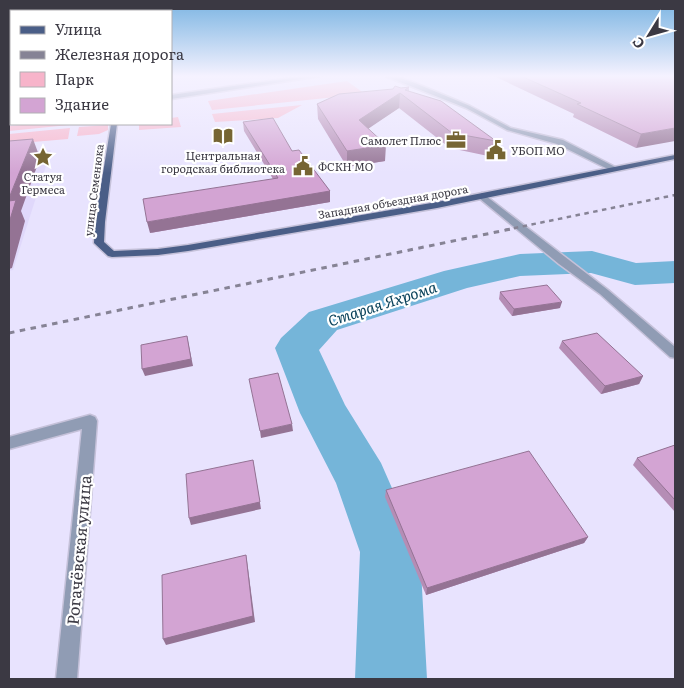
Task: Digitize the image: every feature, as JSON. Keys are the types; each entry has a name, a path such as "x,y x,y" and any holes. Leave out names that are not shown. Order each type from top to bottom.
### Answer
{"main road":[{"name":"улица Семенюка","path":"112,254 99,243 100,222 114,125"},
{"name":"Западная объездная дорога","path":"112,254 158,252 188,248 482,196 675,157"}],"street":[{"path":"470,108 509,129 560,142 615,170"},
{"path":"482,196 563,262 604,292 675,354"},
{"name":"Рогачёвская улица","path":"9,443 90,421 66,679"}],"shaded area":[{"path":"51,150 13,270 9,271 9,154"}],"green space":[{"path":"211,108 230,108 212,110"},
{"path":"271,108 296,108 278,118 215,122 212,114"},
{"path":"178,117 181,127 139,130 139,125 172,125 172,118"},
{"path":"22,125 69,125 9,131 9,126"},
{"path":"108,125 108,130 99,134 77,136 79,127"},
{"path":"70,128 68,139 9,144 9,134"}],"building":[{"path":"320,108 377,108 359,120 386,145 347,151"},
{"path":"420,108 451,108 496,141 452,133"},
{"path":"586,108 675,108 675,128 641,134"},
{"path":"273,118 292,151 299,150 330,191 147,222 143,199 278,178 243,122"},
{"path":"33,139 9,198 9,141"},
{"path":"16,200 9,223 9,201"},
{"path":"547,285 562,302 514,309 500,292"},
{"path":"597,333 643,376 605,386 562,341"},
{"path":"187,336 191,359 142,369 141,345"},
{"path":"278,373 292,424 260,431 249,379"},
{"path":"675,445 675,500 637,458"},
{"path":"529,451 588,537 427,588 386,490"},
{"path":"253,460 260,502 189,518 186,474"},
{"path":"246,555 253,616 163,639 162,575"}],"waterway":[{"name":"Старая Яхрома","path":"391,679 390,552 362,480 324,413 296,348 323,321 457,279 520,265 592,262 635,274 675,272"}],"railway":[{"path":"505,230 675,195"},
{"path":"9,333 511,229"}],"place":[{"name":"Центральная городская библиотека","path":"223,136"},
{"name":"Самолет Плюс","path":"456,140"},
{"name":"УБОП МО","path":"496,150"},
{"name":"Статуя Гермеса","path":"43,157"},
{"name":"ФСКН МО","path":"303,166"}]}
